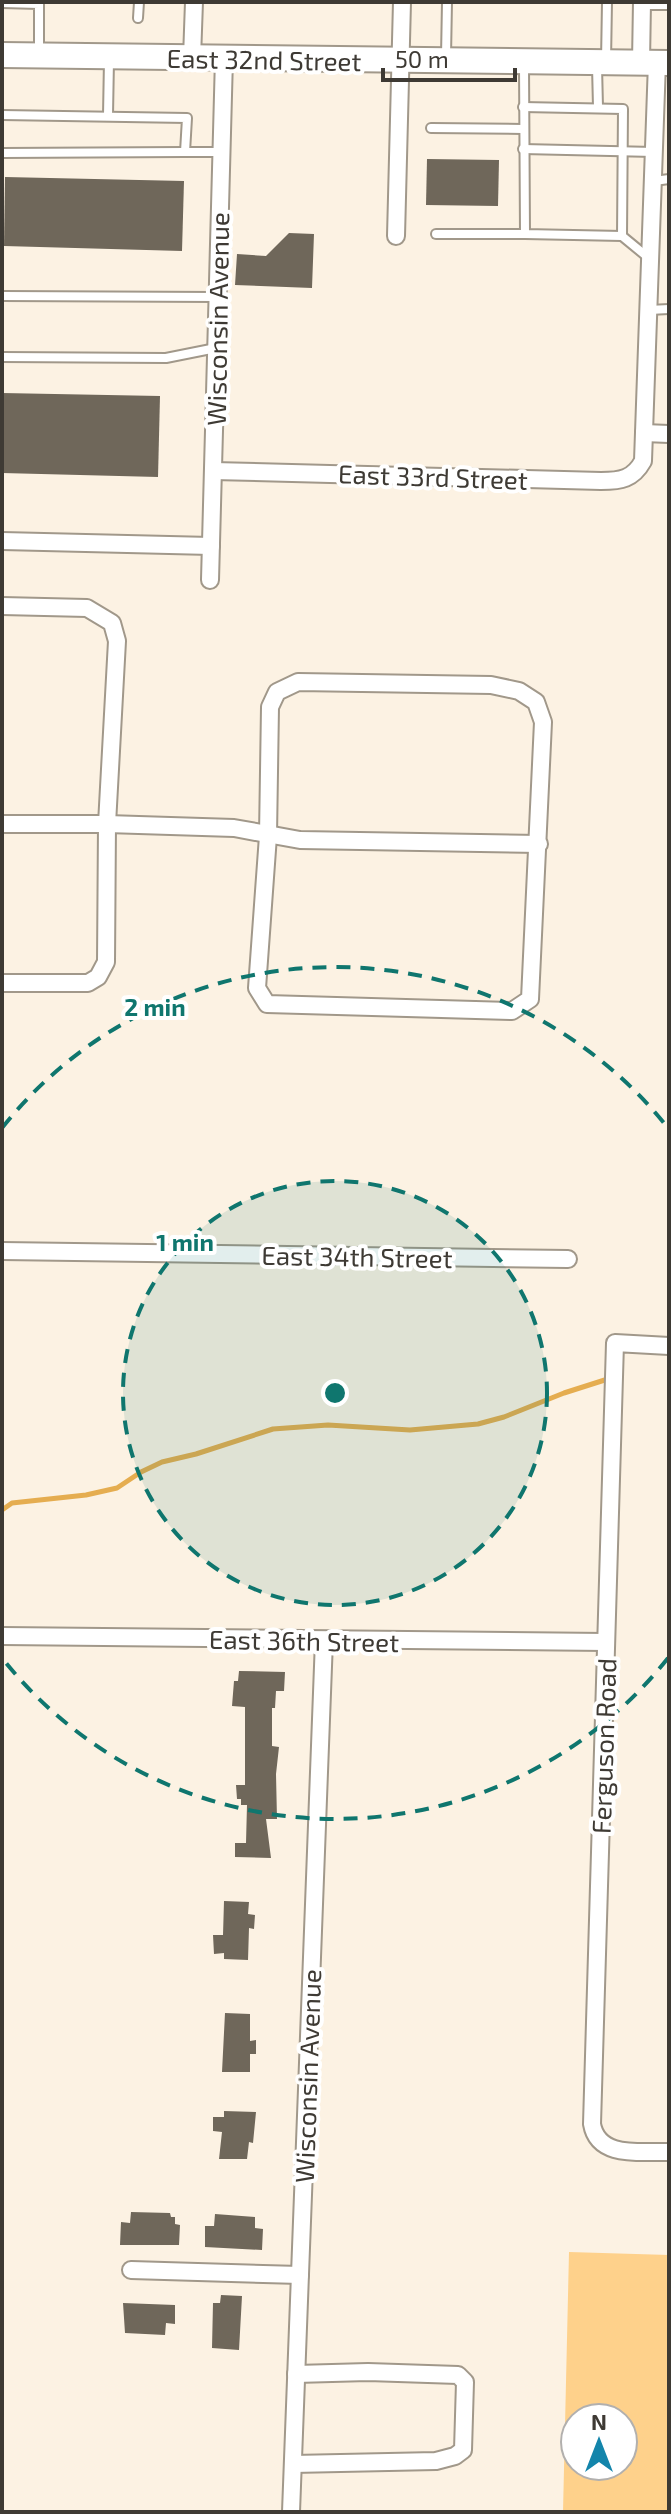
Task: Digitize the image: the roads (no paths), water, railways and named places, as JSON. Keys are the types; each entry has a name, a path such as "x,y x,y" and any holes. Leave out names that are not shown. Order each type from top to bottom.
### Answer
{"main road":[{"name":"East 32nd Street","path":"2,55 656,62"}],"street":[{"path":"192,58 194,2"},
{"path":"396,236 402,2"},
{"path":"642,3 656,62 654,152 661,180 650,259 644,433 669,434"},
{"name":"Wisconsin Avenue","path":"210,580 224,58"},
{"name":"East 33rd Street","path":"213,471 610,481 631,476 643,461 644,433"},
{"path":"2,541 211,546"},
{"path":"2,606 87,608 112,623 117,641 107,824 106,962 98,977 88,983 2,983"},
{"path":"298,682 491,685 519,691 536,702 543,722 539,844 530,999 512,1011 267,1004 257,988 268,836 270,707 277,692 298,682"},
{"path":"2,824 234,828 300,840 539,844"},
{"name":"East 34th Street","path":"2,1251 568,1259"},
{"name":"Ferguson Road","path":"669,1346 615,1343 592,2124 595,2137 603,2145 621,2151 669,2152"},
{"name":"East 36th Street","path":"2,1636 606,1642"},
{"name":"Wisconsin Avenue","path":"291,2512 324,1640"},
{"path":"131,2270 300,2275"},
{"path":"293,2464 436,2461 455,2456 463,2450 465,2402 465,2382 458,2375 368,2372 296,2374"}],"lane":[{"path":"138,18 139,2"},
{"path":"445,61 447,2"},
{"path":"591,110 602,61 607,2"},
{"path":"2,3 40,3 39,55"},
{"path":"642,3 669,5"},
{"path":"108,115 109,56"},
{"path":"524,61 525,234"},
{"path":"523,107 566,111 623,109 622,236"},
{"path":"2,115 187,118 185,152"},
{"path":"431,128 523,129"},
{"path":"523,149 587,145 654,152"},
{"path":"2,153 222,152"},
{"path":"436,234 622,236 650,259"},
{"path":"2,296 218,297"},
{"path":"648,310 669,309"},
{"path":"2,357 166,358 217,348"}],"waterway":[{"path":"2,1510 12,1503 86,1495 117,1488 162,1462 273,1429 328,1425 410,1430 478,1424 611,1378"}]}
